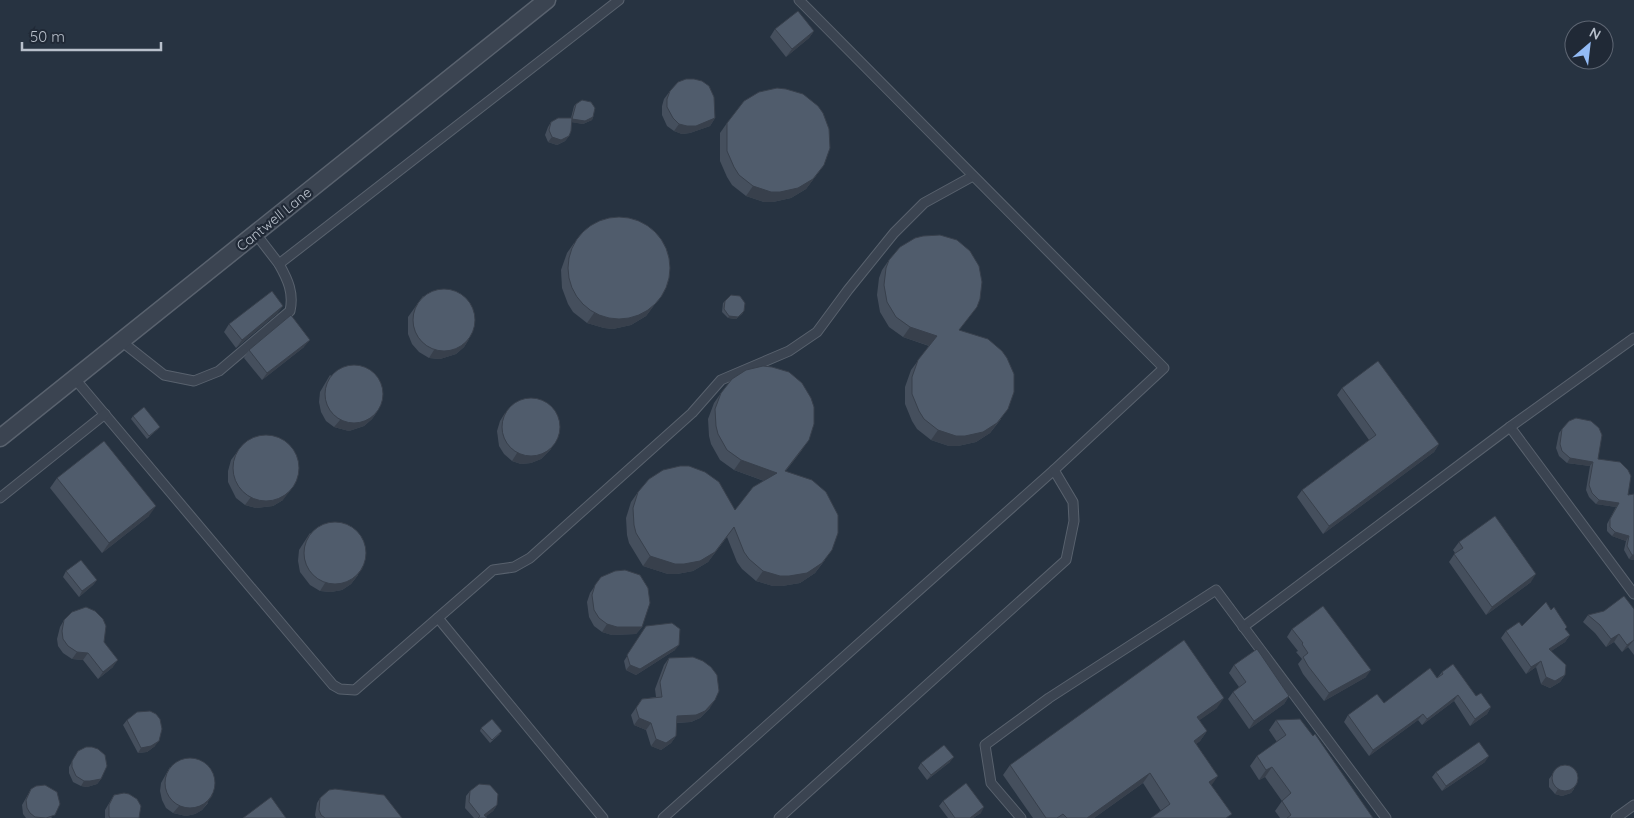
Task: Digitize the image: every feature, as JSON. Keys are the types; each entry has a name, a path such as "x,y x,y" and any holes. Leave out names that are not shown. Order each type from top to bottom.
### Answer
{"street":[{"name":"Cantwell Lane","path":"0,438 547,0"}],"lane":[{"path":"279,264 619,0"},
{"path":"663,818 1054,470 1164,368 799,0"},
{"path":"75,378 333,685 340,689 355,690 493,570 514,567 530,558 692,413 721,380 789,351 817,332 894,233 924,203 973,176"},
{"path":"121,342 164,375 194,380 219,371 290,311 292,302 290,284 279,264 256,234"},
{"path":"1243,627 1510,427 1634,338"},
{"path":"0,498 105,414"},
{"path":"1510,427 1634,594"},
{"path":"779,818 1066,560 1074,521 1073,502 1054,470"},
{"path":"1021,818 991,783 985,745 1048,698 1216,590 1386,818"},
{"path":"438,618 603,818"},
{"path":"1616,818 1634,805"}],"building":[{"path":"798,11 814,31 792,49 775,29"},
{"path":"686,79 702,81 709,86 714,97 715,118 696,126 687,126 679,124 673,118 667,107 667,99 670,91 678,82"},
{"path":"777,88 803,94 818,106 829,129 830,148 824,165 813,179 798,188 771,192 753,186 739,175 727,151 727,123 744,101 759,92"},
{"path":"582,100 591,102 595,108 593,117 585,121 572,119 576,104"},
{"path":"558,118 572,118 569,136 561,140 552,137 549,130 551,122"},
{"path":"619,217 638,221 655,232 666,249 670,268 666,287 655,304 638,315 619,319 600,315 583,304 572,287 568,268 572,249 583,232 600,221"},
{"path":"940,235 957,240 970,251 979,266 982,282 980,299 977,307 959,330 988,339 1002,351 1014,374 1014,392 1008,409 997,423 983,432 965,436 956,436 938,430 924,419 919,411 912,394 912,377 918,360 937,336 910,327 896,317 887,302 884,285 889,260 900,247 915,238"},
{"path":"438,289 450,289 466,298 473,308 475,320 473,332 466,342 450,351 438,351 427,346 418,337 413,326 413,314 418,303 427,294"},
{"path":"272,291 283,306 242,340 229,324"},
{"path":"731,295 740,296 745,303 744,311 738,317 729,316 724,309 725,301"},
{"path":"291,315 310,340 267,373 249,350"},
{"path":"1378,361 1439,444 1329,526 1302,490 1376,435 1342,388"},
{"path":"348,365 360,365 375,373 383,388 383,400 375,415 360,423 348,423 333,415 325,400 325,388 333,373"},
{"path":"763,366 789,372 802,383 811,398 814,407 814,424 809,440 785,471 812,480 826,492 838,515 838,533 832,550 822,563 807,573 780,576 763,571 749,559 744,552 734,527 715,552 700,561 675,564 650,556 636,533 633,508 638,492 649,479 663,470 689,466 705,472 719,482 735,510 753,487 777,473 741,460 727,450 718,434 716,426 715,409 721,393 732,379 746,370"},
{"path":"531,398 547,403 555,411 560,427 555,443 547,451 531,456 515,451 507,443 502,427 507,411 515,403"},
{"path":"144,407 160,427 149,436 133,416"},
{"path":"1576,418 1591,421 1599,428 1602,435 1598,459 1620,462 1631,476 1628,495 1634,494 1634,555 1632,555 1627,546 1629,536 1615,532 1610,527 1610,519 1619,503 1599,500 1592,493 1589,485 1593,462 1570,458 1562,451 1560,444 1562,429 1569,421"},
{"path":"266,435 279,438 289,445 296,455 299,468 296,481 289,491 279,498 266,501 253,498 243,491 236,481 233,468 236,455 243,445 253,438"},
{"path":"104,441 156,506 109,543 57,478"},
{"path":"1495,516 1536,574 1492,607 1454,554 1463,548 1459,542"},
{"path":"329,522 341,522 353,527 361,535 366,547 366,559 361,571 353,579 341,584 329,584 317,579 309,571 304,559 304,547 309,535 317,527"},
{"path":"81,560 97,580 82,591 66,571"},
{"path":"625,570 640,575 648,588 650,603 642,627 617,627 607,624 599,618 594,610 592,595 595,585 601,577 615,571"},
{"path":"1624,596 1634,609 1634,640 1627,645 1619,634 1611,639 1600,625 1588,615 1604,611"},
{"path":"1546,602 1551,610 1554,607 1570,635 1549,649 1566,665 1565,675 1555,681 1546,677 1541,661 1531,667 1506,631 1519,622 1522,626"},
{"path":"1323,606 1371,670 1329,693 1308,666 1303,657 1308,653 1292,629"},
{"path":"86,607 95,611 103,619 106,626 104,642 118,660 103,672 88,653 77,652 68,646 63,639 64,620 72,612"},
{"path":"672,623 680,629 679,645 640,669 630,665 627,655 646,626"},
{"path":"1184,640 1224,698 1197,717 1207,731 1194,741 1218,776 1209,782 1232,814 1226,818 1151,818 1170,804 1150,773 1087,818 1067,818 1063,814 1057,818 1046,818 1010,765"},
{"path":"1257,649 1289,696 1254,721 1233,692 1246,682 1234,665"},
{"path":"693,657 711,667 717,675 719,691 715,700 705,711 696,715 677,716 676,736 666,743 656,739 651,723 639,718 636,708 642,699 662,697 660,682 669,658"},
{"path":"1453,664 1476,696 1481,693 1491,707 1475,719 1458,695 1427,719 1423,714 1373,750 1348,715 1377,694 1384,703 1430,668 1437,678"},
{"path":"150,711 160,719 162,729 159,741 151,746 141,748 127,720 137,712"},
{"path":"492,719 502,731 492,740 481,728"},
{"path":"1300,719 1313,736 1315,734 1373,818 1287,818 1291,815 1282,801 1291,793 1272,767 1266,770 1257,756 1286,735 1276,720"},
{"path":"1479,742 1489,756 1446,786 1436,772"},
{"path":"944,745 954,757 931,775 921,763"},
{"path":"86,747 98,749 105,755 107,766 101,779 84,781 76,776 72,767 72,761 78,751"},
{"path":"185,758 195,758 208,765 215,778 215,788 208,801 195,808 185,808 176,804 169,797 165,788 165,778 169,769 176,762"},
{"path":"1565,765 1574,769 1578,778 1574,787 1565,791 1556,787 1552,778 1556,769"},
{"path":"966,783 984,807 970,818 955,818 943,801"},
{"path":"479,784 490,785 498,794 497,805 484,815 487,818 478,818 480,816 469,802 470,791"},
{"path":"45,785 57,792 60,804 55,815 46,818 35,817 27,808 26,800 31,789 36,786"},
{"path":"335,789 384,795 402,818 325,818 319,810 320,798 329,790"},
{"path":"124,793 137,799 141,806 139,818 110,818 109,805 114,795"},
{"path":"271,797 286,818 243,818"}]}
